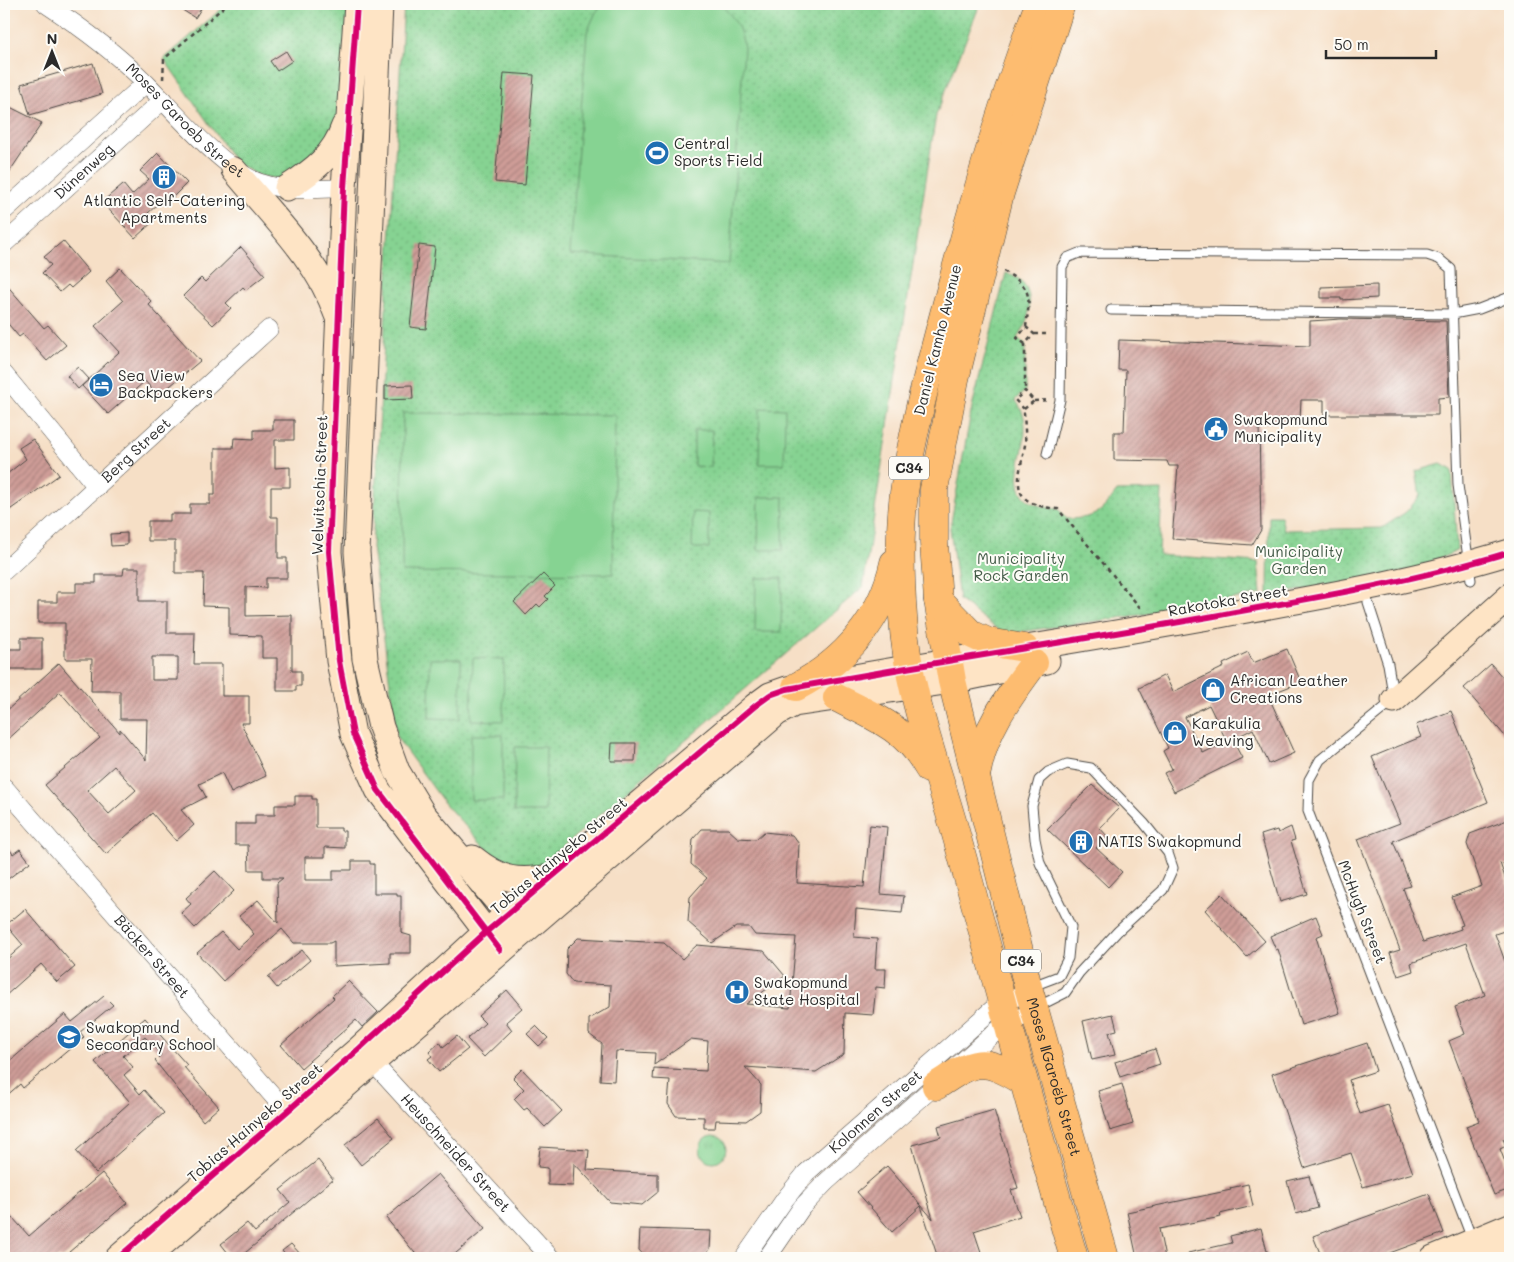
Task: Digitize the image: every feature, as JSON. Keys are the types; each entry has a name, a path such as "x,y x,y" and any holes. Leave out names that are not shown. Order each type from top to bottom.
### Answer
{"main road":[{"name":"Daniel Kamho Avenue","path":"911,677 903,617 902,526 904,494 914,436 960,253 998,120 1039,4"},
{"name":"Daniel Kamho Avenue","path":"950,671 938,600 934,543 934,489 955,379 1000,193 1061,4"},
{"path":"796,687 832,666 856,642 880,606 892,571 902,526"},
{"path":"938,600 971,634 1029,656 988,730 980,753 976,774"},
{"name":"Moses ǁGaroëb Street","path":"950,671 1032,1001 1105,1258"},
{"name":"Moses ǁGaroëb Street","path":"911,677 947,798 1023,1081 1074,1258"},
{"path":"838,698 898,731 912,742 947,798"},
{"path":"936,1086 964,1067 976,1064 999,1067 1023,1081"}],"street":[{"name":"Moses Garoeb Street","path":"46,4 78,25 146,82 234,170 261,183 287,188 344,188"},
{"name":"Welwitschia Street","path":"357,4 344,188 340,325 329,552 339,661 353,734 378,790 493,942"},
{"path":"380,4 372,154 371,231 357,552 365,659 381,727 397,771 423,814 455,849 516,923"},
{"name":"Dünenweg","path":"4,212 146,82"},
{"name":"Dünenweg","path":"4,244 163,100"},
{"path":"287,188 324,162 340,139 351,106"},
{"path":"371,231 361,208 344,188 372,154"},
{"path":"234,170 314,266 329,291 340,325"},
{"name":"Berg Street","path":"4,571 269,329"},
{"path":"4,374 97,488"},
{"name":"Rakotoka Street","path":"950,671 1029,656 1368,602 1471,572 1510,552"},
{"name":"Rakotoka Street","path":"1029,656 1155,626 1341,593 1471,572 1510,568"},
{"path":"1394,700 1510,596"},
{"name":"Tobias Hainyeko Street","path":"516,923 554,876 770,695 796,687 911,677 950,671"},
{"name":"Tobias Hainyeko Street","path":"146,1258 294,1119 493,942 776,713 794,704 838,698 911,677"},
{"name":"Bäcker Street","path":"4,787 294,1119"},
{"path":"455,849 469,855 505,879 524,881 554,876"},
{"name":"Kolonnen Street","path":"744,1258 806,1173 1005,1011 1032,1001"},
{"name":"Kolonnen Street","path":"772,1256 802,1207 826,1182 936,1086 1005,1011"},
{"name":"Heuschneider Street","path":"367,1056 550,1258"},
{"name":"Tobias Hainyeko Street","path":"118,1258 294,1119"},
{"path":"1479,1253 1510,1226"},
{"path":"760,1235 772,1256"},
{"path":"1433,1258 1479,1253 1510,1246"}],"lane":[{"path":"1047,454 1060,400 1062,266 1067,258 1079,253 1427,255 1439,259 1451,270 1458,485 1471,572"},
{"path":"1111,310 1453,314 1479,309 1510,297"},
{"path":"1368,602 1388,664 1394,700"},
{"name":"McHugh Street","path":"1394,700 1320,760 1309,780 1308,811 1479,1253"},
{"path":"1067,764 1091,768 1144,823 1168,853 1173,868 1162,890 1118,931 1079,973 1065,993 1032,1001 1059,976 1068,958 1071,927 1040,863 1035,839 1032,806 1039,780 1048,772 1067,764"}],"path":[{"path":"163,100 164,59 227,4"},
{"path":"984,260 1021,281 1030,298 1026,327 1017,338 1025,344"},
{"path":"1026,327 1034,334 1061,334"},
{"path":"1024,409 1034,400 1025,391 1025,344 1034,334"},
{"path":"1025,391 1015,400 1024,409 1025,443 1018,484 1025,498 1042,508 1058,509 1155,626"}],"green space":[{"path":"227,4 350,4 345,104 319,160 286,180 260,176 236,163 164,59"},
{"path":"404,4 980,4 936,115 863,587 542,865 506,870 445,804 397,738 372,547"},
{"name":"Central Sports Field","path":"604,4 719,4 733,18 739,29 744,48 729,264 570,254 587,32 596,12"},
{"name":"Municipality Rock Garden","path":"1006,273 1021,281 1026,287 1029,302 1025,325 1017,338 1025,344 1025,391 1015,400 1023,415 1025,432 1019,481 1023,494 1035,504 1058,509 1067,519 1091,516 1101,510 1117,491 1162,490 1159,555 1258,562 1261,594 1146,614 1004,634 959,600 950,528 972,407"},
{"path":"760,408 785,409 784,464 759,464"},
{"path":"403,413 615,415 613,574 402,572"},
{"path":"694,430 712,430 711,467 694,466"},
{"name":"Municipality Garden","path":"1441,464 1452,470 1457,551 1410,571 1268,596 1269,516 1281,516 1284,530 1382,528 1406,512 1420,496 1416,471"},
{"path":"759,497 784,497 783,550 758,550"},
{"path":"693,512 709,513 709,548 692,548"},
{"path":"756,578 782,578 781,632 755,632"},
{"path":"473,658 504,659 503,721 471,720"},
{"path":"430,659 461,659 460,719 429,718"},
{"path":"471,735 503,735 503,800 471,800"},
{"path":"515,747 546,747 545,812 514,812"},
{"path":"713,1136 722,1140 726,1149 722,1158 713,1162 704,1158 700,1149 704,1140"}],"building":[{"path":"173,4 204,4 195,18"},
{"path":"286,51 292,61 277,71 270,61"},
{"path":"93,63 102,94 30,115 21,84"},
{"path":"504,73 534,75 525,185 495,182"},
{"path":"4,104 42,123 4,180"},
{"path":"158,153 187,183 169,201 166,197 148,213 155,220 135,238 102,202 123,184 132,195 149,179 140,171"},
{"path":"63,241 89,272 71,288 68,285 60,292 42,273 51,265 44,257"},
{"path":"419,245 435,247 426,329 410,327"},
{"path":"241,247 265,275 246,290 243,287 226,303 231,308 213,325 183,296 201,278 205,282"},
{"path":"120,268 151,301 148,304 200,361 158,396 145,381 108,414 82,386 119,352 95,326 123,301 106,281"},
{"path":"4,282 44,328 48,325 66,345 47,361 23,334 19,337 4,319"},
{"path":"1377,285 1377,298 1341,300 1341,298 1321,298 1321,287"},
{"path":"1341,319 1446,321 1449,397 1438,398 1438,415 1324,415 1324,400 1301,400 1300,419 1259,424 1261,530 1252,545 1172,539 1178,466 1169,466 1167,461 1114,460 1114,432 1124,432 1126,370 1118,370 1119,340 1310,346 1310,321"},
{"path":"78,367 89,379 78,389 67,376"},
{"path":"412,385 413,399 385,400 385,386"},
{"path":"273,420 294,420 294,440 275,440 275,468 290,467 290,487 271,487 271,517 278,517 278,558 287,558 287,578 266,578 266,588 246,587 246,616 292,615 292,671 301,671 301,686 296,686 296,691 277,691 277,658 262,658 262,636 229,635 229,607 203,606 204,573 175,573 175,541 148,541 148,521 170,521 170,514 190,514 190,504 210,504 210,495 215,495 215,448 233,448 234,438 254,439 254,430 273,430"},
{"path":"33,439 59,475 4,514 4,482 7,474 26,459 19,448"},
{"path":"127,533 127,545 111,546 110,534"},
{"path":"124,568 139,568 139,601 167,601 167,633 195,633 194,664 222,664 222,696 249,696 249,723 241,723 266,776 231,793 222,773 199,784 206,797 181,810 194,825 176,841 152,813 106,854 45,785 100,738 60,692 4,743 4,713 59,663 146,760 147,719 120,719 120,691 91,691 92,659 65,659 65,623 38,623 38,602 57,602 57,592 76,592 76,583 96,583 96,575 123,575","holes":["152,657 178,657 178,680 152,680","114,766 136,790 109,814 87,790"]},
{"path":"543,574 555,586 545,596 548,599 540,607 537,604 526,615 514,602"},
{"path":"21,638 42,638 42,669 4,669 4,649 21,649"},
{"path":"1287,649 1301,682 1268,695 1294,753 1269,764 1253,729 1232,739 1242,758 1174,792 1164,773 1172,769 1163,751 1168,748 1139,688 1165,675 1173,692 1224,667 1223,664 1248,652 1253,663","holes":["1209,705 1227,742 1203,753 1185,717"]},
{"path":"1491,664 1510,686 1510,742 1464,688"},
{"path":"1451,711 1488,802 1393,841 1411,886 1403,888 1423,942 1461,929 1460,926 1463,925 1452,897 1482,886 1467,844 1470,834 1510,819 1510,867 1500,863 1510,892 1510,929 1495,934 1510,975 1510,1136 1503,1139 1506,1146 1500,1149 1510,1175 1510,1189 1494,1195 1466,1126 1479,1121 1449,1041 1465,1034 1455,1007 1485,995 1466,943 1411,963 1413,971 1398,976 1390,953 1400,950 1358,839 1400,823 1372,757 1421,737 1416,725"},
{"path":"612,743 636,743 635,761 611,761"},
{"name":"NATIS Swakopmund","path":"1092,785 1119,808 1100,828 1107,836 1096,848 1122,872 1108,887 1047,829"},
{"path":"295,796 312,796 312,799 316,799 316,828 341,828 341,831 345,831 345,848 325,847 325,857 305,857 305,880 333,880 333,870 352,870 352,861 370,861 370,864 374,864 374,893 397,893 397,896 401,896 401,933 411,936 411,953 390,953 390,963 334,966 334,941 330,943 294,943 282,929 223,981 197,953 221,932 237,949 254,934 239,916 258,900 278,923 277,883 283,878 263,878 263,870 249,870 248,845 235,845 235,824 255,824 255,815 275,815 275,805 295,805"},
{"path":"870,825 887,827 881,894 904,896 902,913 856,909 854,937 877,939 875,969 886,969 885,988 876,987 873,1015 845,1013 844,1054 816,1072 745,1067 761,1085 760,1111 746,1121 716,1120 715,1128 704,1128 704,1117 676,1116 668,1104 670,1080 653,1079 654,1068 706,1071 708,1041 691,1039 654,1065 655,1053 616,1051 614,1081 600,1080 602,1044 589,1034 589,1019 610,1007 611,985 573,983 566,974 567,949 578,938 664,943 682,959 697,945 764,951 785,976 746,1004 790,1008 796,937 755,935 749,927 736,927 712,943 688,922 690,897 707,878 691,864 693,839 702,829 728,829 738,838 756,839 764,832 792,835 799,844 797,883 864,887"},
{"path":"1291,827 1295,840 1291,841 1307,894 1280,902 1261,835 1277,830 1278,833"},
{"path":"4,842 13,854 20,849 30,862 4,882"},
{"path":"215,871 234,891 195,928 181,913 191,904 186,898"},
{"path":"1222,894 1265,941 1247,957 1205,910"},
{"path":"25,909 75,967 57,982 41,964 4,997 4,962 23,945 6,925"},
{"path":"1316,916 1323,934 1316,937 1340,1013 1301,1025 1278,949 1276,950 1270,936"},
{"path":"302,950 310,960 277,988 268,977"},
{"path":"348,981 378,1012 362,1027 356,1020 301,1068 281,1045 334,998 332,996"},
{"path":"507,990 522,1008 506,1022 512,1030 484,1057 467,1039 485,1023 478,1016"},
{"path":"104,996 113,1005 80,1032 84,1037 23,1088 20,1084 4,1098 4,1066 65,1014 72,1022"},
{"path":"1113,1014 1117,1030 1109,1032 1115,1055 1092,1060 1083,1021"},
{"path":"145,1018 187,1065 184,1067 219,1107 203,1121 155,1061 161,1055 145,1037 123,1056 133,1067 124,1075 140,1094 144,1090 164,1113 96,1173 76,1151 130,1102 95,1062"},
{"path":"536,1026 548,1038 539,1046 527,1034"},
{"path":"457,1036 468,1049 439,1072 428,1059 432,1056 429,1052 440,1042 443,1047"},
{"path":"1367,1043 1376,1071 1349,1080 1360,1114 1388,1105 1413,1173 1363,1187 1351,1153 1304,1168 1272,1074"},
{"path":"1155,1049 1160,1064 1120,1077 1115,1062"},
{"path":"522,1069 562,1111 545,1127 527,1108 524,1110 514,1099 524,1089 513,1078"},
{"path":"1122,1084 1133,1124 1110,1131 1098,1091"},
{"path":"994,1110 1018,1188 1011,1190 1020,1216 974,1231 983,1258 938,1258 921,1206 892,1232 857,1192 887,1166 933,1219 912,1145 941,1137 938,1126"},
{"path":"378,1118 394,1138 361,1165 345,1145"},
{"path":"540,1147 589,1150 587,1170 658,1174 658,1192 642,1205 610,1202 574,1163 573,1186 548,1185 548,1168 538,1167"},
{"path":"318,1160 333,1179 239,1258 232,1258 221,1244 247,1223 255,1232 290,1202 280,1190"},
{"path":"102,1173 127,1203 62,1258 4,1258 4,1208 29,1236"},
{"path":"438,1174 485,1229 450,1258 419,1258 386,1218"},
{"path":"1309,1176 1318,1208 1296,1214 1287,1181"},
{"path":"1248,1184 1253,1206 1220,1214 1221,1217 1159,1229 1165,1258 1137,1258 1127,1212 1231,1190 1230,1188"},
{"path":"1429,1194 1444,1233 1376,1258 1322,1258 1313,1236"},
{"path":"1261,1228 1268,1255 1256,1258 1188,1258 1188,1253 1232,1243 1230,1236"},
{"path":"640,1229 711,1231 710,1249 703,1258 646,1258 639,1250"},
{"path":"291,1244 304,1258 288,1258 282,1251"}],"cycle path":[{"path":"357,4 344,188 329,552 339,661 353,734 378,790 500,950"},
{"path":"118,1258 360,1048 485,933 770,695 787,689 1343,592 1444,570 1510,552"}],"place":[{"name":"Central Sports Field","path":"657,153"},
{"name":"Atlantic Self-Catering Apartments","path":"164,177"},
{"name":"Sea View Backpackers","path":"101,385"},
{"name":"Swakopmund Municipality","path":"1216,429"},
{"name":"African Leather Creations","path":"1213,690"},
{"name":"Karakulia Weaving","path":"1175,733"},
{"name":"NATIS Swakopmund","path":"1081,842"},
{"name":"Swakopmund State Hospital","path":"737,992"},
{"name":"Swakopmund Secondary School","path":"69,1037"}]}
